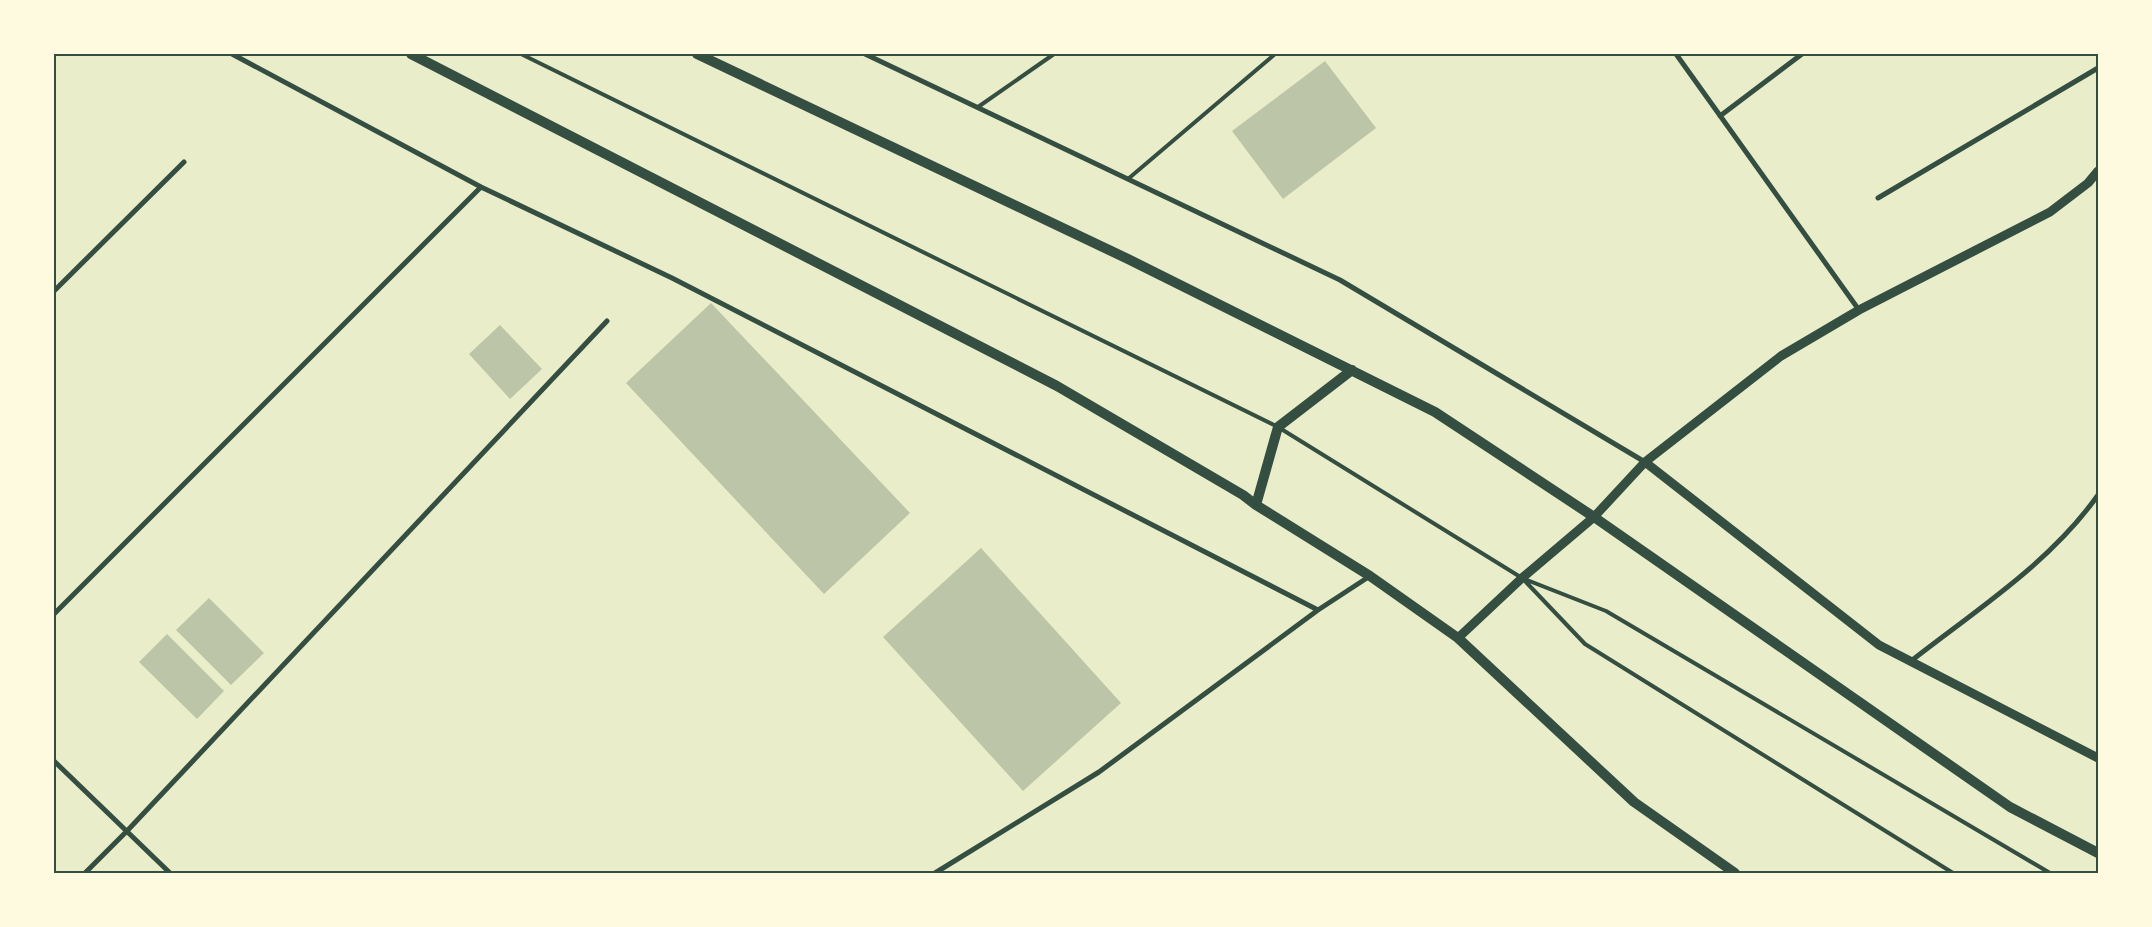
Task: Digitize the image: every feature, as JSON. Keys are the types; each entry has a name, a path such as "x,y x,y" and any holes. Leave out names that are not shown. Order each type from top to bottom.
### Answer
{"main road":[{"path":"411,54 1057,386 1243,495 1370,576 1458,638 1634,802 1735,873"},
{"path":"697,54 1128,259 1435,412 1594,517 2010,807 2098,853"},
{"path":"1256,505 1278,426 1352,370"}],"street":[{"path":"232,54 481,187 672,278 1318,610"},
{"path":"865,54 1340,280 1645,462 1878,645 2098,758"},
{"path":"1676,54 1859,310"},
{"path":"1720,116 1802,54"},
{"path":"1878,198 2098,68"},
{"path":"54,291 184,162"},
{"path":"1458,638 1522,578 1594,517 1645,462 1781,356 1859,310 2050,212 2088,183 2098,171"},
{"path":"54,614 481,187"},
{"path":"85,873 127,831 607,321"},
{"path":"1911,662 2031,568 2059,543 2098,495"},
{"path":"935,873 1099,772 1318,610 1370,576"},
{"path":"54,761 170,873"}],"lane":[{"path":"521,54 1278,426 1522,578 1606,611 2050,873"},
{"path":"978,107 1054,54"},
{"path":"1128,179 1274,54"},
{"path":"1522,578 1585,644 1953,873"}],"building":[{"path":"1325,61 1376,128 1283,199 1232,131"},
{"path":"711,303 910,513 824,594 626,383"},
{"path":"500,325 542,369 510,399 469,354"},
{"path":"981,548 1121,703 1023,791 883,637"},
{"path":"209,598 264,653 231,685 176,630"},
{"path":"167,634 224,691 197,719 139,662"}]}
